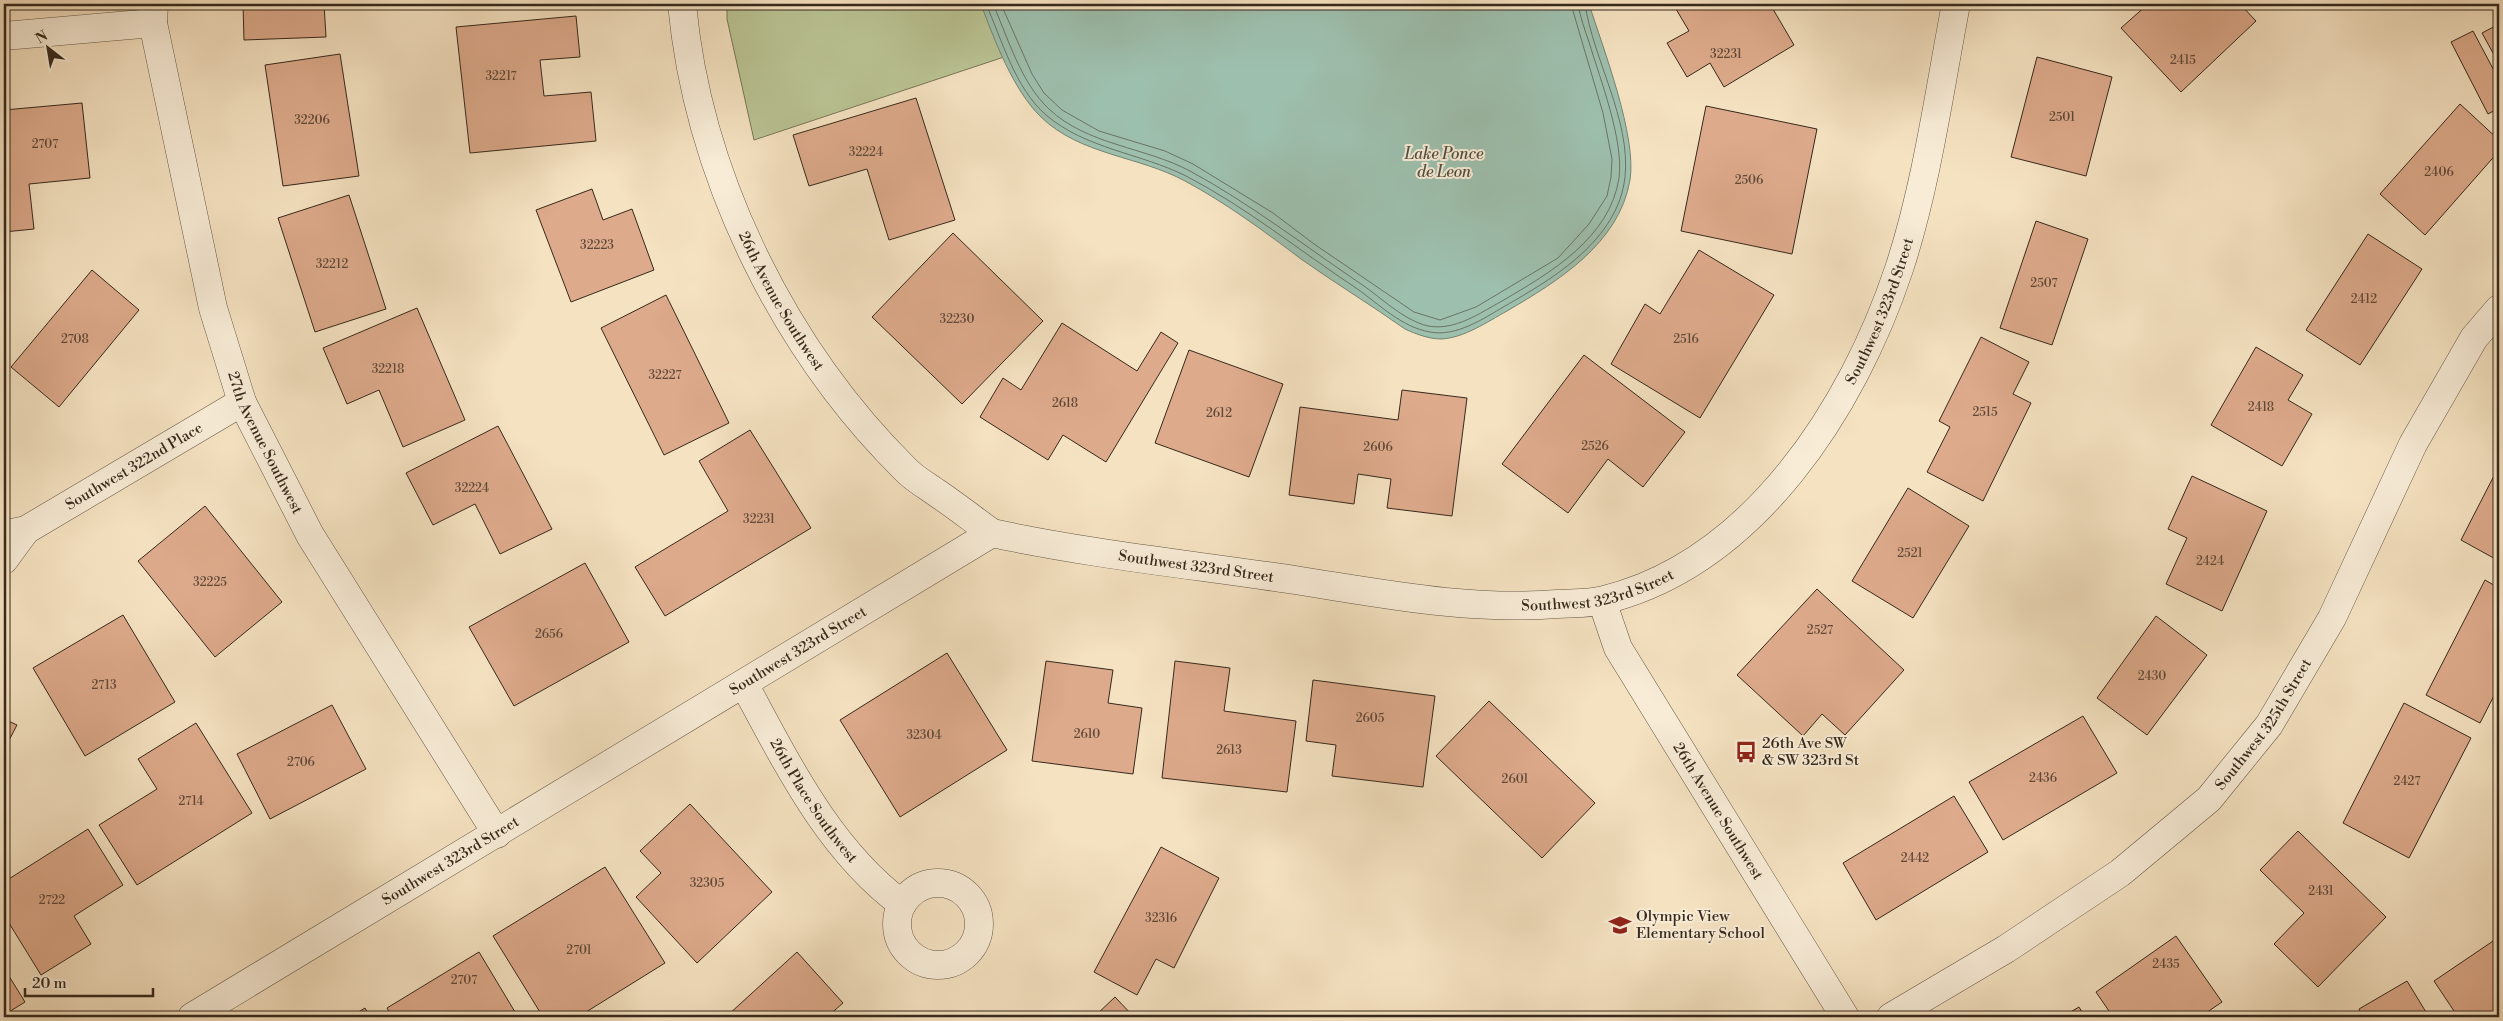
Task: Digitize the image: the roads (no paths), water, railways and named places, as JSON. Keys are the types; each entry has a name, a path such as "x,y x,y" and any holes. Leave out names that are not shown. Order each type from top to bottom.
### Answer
{"street":[{"name":"26th Avenue Southwest","path":"682,4 692,78 708,138 727,196 754,256 786,314 827,376 862,423 908,472 992,533"},
{"name":"Southwest 323rd Street","path":"192,1017 992,533 1123,558 1452,603 1532,606 1602,601 1645,587 1684,567 1725,540 1762,508 1820,432 1858,367 1881,316 1899,269 1918,201 1956,4"},
{"path":"4,36 154,14"},
{"name":"27th Avenue Southwest","path":"154,14 213,308 242,402 310,535 496,834"},
{"name":"Southwest 325th Street","path":"1891,1017 2006,949 2120,873 2209,799 2269,725 2332,618 2413,444 2474,338 2499,309"},
{"name":"Southwest 322nd Place","path":"4,560 15,533 242,402"},
{"name":"26th Avenue Southwest","path":"1602,601 1618,648 1845,1017"},
{"name":"26th Place Southwest","path":"744,684 800,787 826,824 858,864 902,904"}],"water":[{"name":"Lake Ponce de Leon","path":"981,4 1589,4 1610,67 1629,140 1630,180 1624,203 1600,242 1584,258 1546,287 1467,333 1441,339 1423,336 1405,329 1244,218 1185,181 1149,166 1073,140 1056,130 1031,106 1013,79"}],"place":[{"name":"26th Ave SW & SW 323rd St","path":"1746,752"},
{"name":"Olympic View Elementary School","path":"1620,925"}]}
